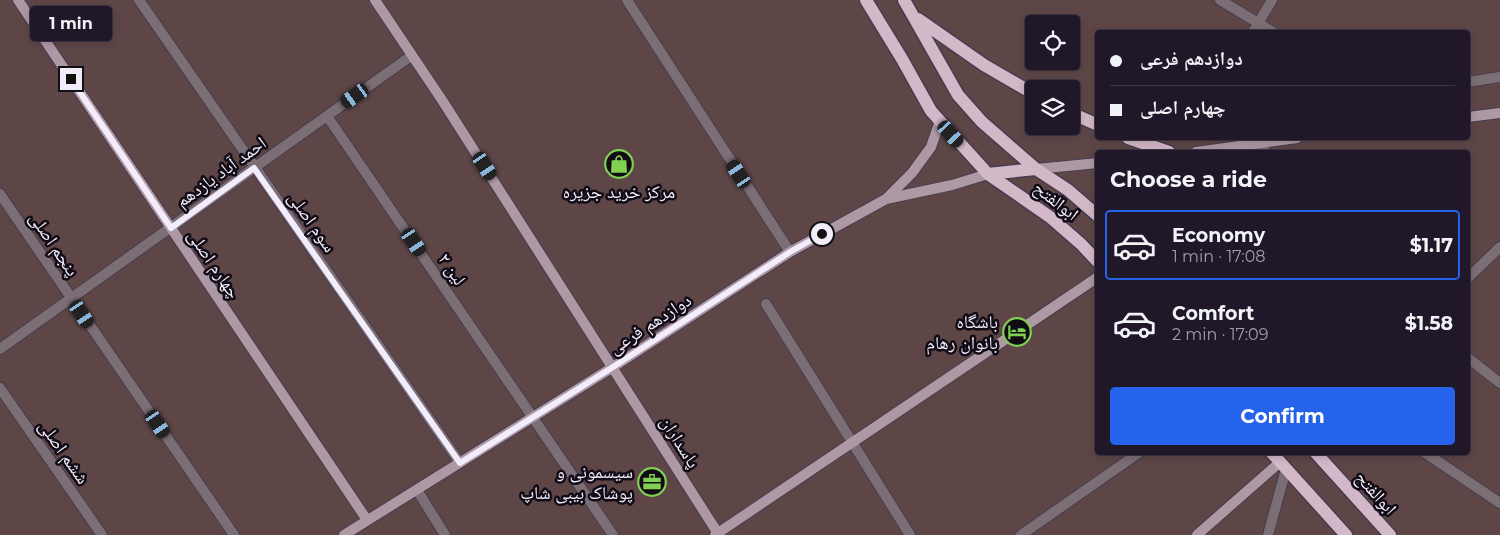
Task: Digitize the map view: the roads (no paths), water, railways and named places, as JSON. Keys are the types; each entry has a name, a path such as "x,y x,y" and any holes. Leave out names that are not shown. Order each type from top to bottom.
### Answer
{"main road":[{"name":"ابوالفتح","path":"866,0 931,111 988,174 1050,217 1095,259"},
{"name":"ابوالفتح","path":"904,0 958,95 982,122 1036,169 1068,190 1095,213"},
{"path":"914,16 984,65 1025,89"},
{"path":"1080,117 1095,124"},
{"path":"1134,140 1163,150"},
{"path":"988,174 1036,169"},
{"name":"ابوالفتح","path":"1318,455 1390,535"},
{"path":"1279,461 1346,535"}],"street":[{"name":"چهارم اصلی","path":"18,0 367,520"},
{"name":"سوم اصلی","path":"139,0 460,463"},
{"name":"پاسداران","path":"375,0 442,100 613,367 717,534"},
{"path":"627,0 790,252"},
{"path":"1220,0 1256,28 1272,0"},
{"name":"احمد آباد یازدهم","path":"0,349 411,56"},
{"path":"1470,82 1500,77"},
{"path":"1470,117 1500,113"},
{"name":"لین ۲","path":"327,116 534,416 613,535"},
{"path":"886,199 912,173 931,147 940,120"},
{"path":"1206,150 1255,140 1264,150"},
{"path":"1036,169 1095,163"},
{"name":"دوازدهم فرعی","path":"344,535 613,367 790,252 886,199 952,185 988,174"},
{"name":"پنجم اصلی","path":"0,194 234,535"},
{"path":"1470,276 1500,247"},
{"path":"717,534 1095,280"},
{"path":"766,304 910,535"},
{"path":"1470,360 1500,383"},
{"name":"ششم اصلی","path":"0,388 102,535"},
{"path":"1021,535 1136,455"},
{"path":"1428,455 1500,504"},
{"path":"1197,535 1279,461"},
{"path":"1268,535 1279,461"},
{"path":"417,490 445,535"}],"place":[{"name":"مرکز خرید جزیره","path":"619,164"},
{"name":"باشگاه بانوان رهام","path":"1017,332"},
{"name":"سیسمونی و پوشاک بیبی شاپ","path":"652,482"}]}
